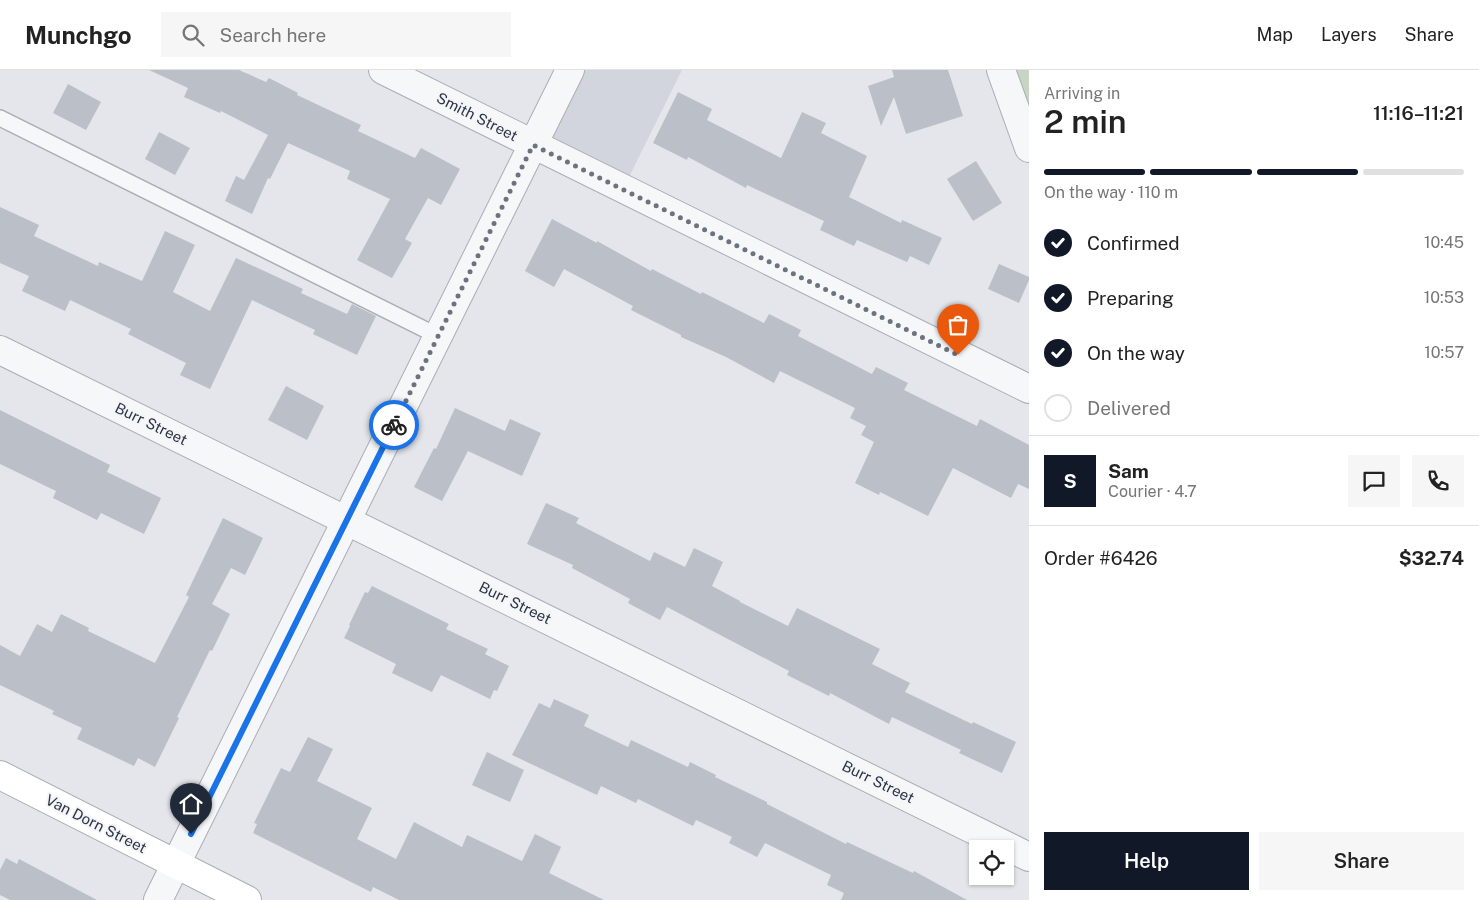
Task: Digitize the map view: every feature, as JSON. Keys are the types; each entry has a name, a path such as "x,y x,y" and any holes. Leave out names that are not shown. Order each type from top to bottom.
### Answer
{"main road":[{"name":"Van Dorn Street","path":"0,775 247,900"}],"street":[{"name":"Smith Street","path":"383,70 1029,389"},
{"path":"158,900 570,70"},
{"path":"1001,70 1029,148"},
{"name":"Burr Street","path":"0,350 1029,857"}],"lane":[{"path":"0,118 438,336"}],"shaded area":[{"path":"570,70 682,70 623,189 533,145"}],"green space":[{"path":"1001,70 1029,70 1029,148"}],"building":[{"path":"149,70 239,70 266,82 269,78 298,93 297,95 361,125 358,131 415,158 421,148 460,169 441,205 428,198 405,239 412,243 392,278 357,260 390,199 347,179 350,171 288,143 270,179 268,178 252,214 225,201 236,176 244,180 268,135 221,111 220,113 184,97 188,88"},
{"path":"892,70 948,70 963,116 906,134 894,97 881,126 868,86 894,77"},
{"path":"68,84 101,102 86,130 53,113"},
{"path":"678,92 712,109 707,120 781,158 802,112 826,123 821,133 867,156 849,197 901,223 902,220 942,238 929,265 910,256 907,262 857,240 854,246 820,230 824,221 747,185 746,188 688,157 687,160 653,143"},
{"path":"159,132 190,148 175,175 145,159"},
{"path":"976,161 1002,203 973,221 947,179"},
{"path":"0,207 39,225 34,236 98,266 99,262 142,281 165,231 195,245 173,292 210,311 236,258 303,289 301,293 347,314 352,304 376,316 357,355 313,334 315,330 252,300 210,389 180,375 186,363 128,334 131,329 70,300 65,311 22,291 29,276 0,263"},
{"path":"552,219 651,271 652,269 701,294 702,292 764,323 769,314 801,330 798,336 872,374 876,367 908,383 904,390 977,426 980,419 1029,445 1029,489 1018,484 1011,498 953,468 928,516 880,492 879,495 855,483 874,442 861,435 866,426 850,418 855,408 780,371 774,383 631,310 633,306 564,269 554,287 525,271"},
{"path":"999,264 1029,277 1019,303 988,289"},
{"path":"286,386 324,406 307,440 268,420"},
{"path":"455,408 505,431 510,419 541,433 522,476 468,451 442,501 414,487 434,448 436,449"},
{"path":"0,410 110,465 107,472 161,498 144,534 101,513 97,520 53,498 56,491 0,464"},
{"path":"546,503 579,518 576,523 650,561 654,552 685,567 694,548 723,562 712,586 740,602 788,626 797,608 880,649 872,664 910,683 905,692 972,724 973,722 1016,742 1002,773 959,753 961,750 892,717 889,724 830,693 829,696 787,675 789,671 667,607 660,620 628,603 630,599 572,568 573,565 527,544"},
{"path":"223,518 263,538 245,575 231,568 212,604 230,614 177,717 179,718 155,767 138,758 134,766 77,739 82,728 52,714 54,711 0,685 0,645 20,656 37,624 52,632 61,614 89,628 88,631 155,663 189,597 186,595"},
{"path":"372,586 449,624 446,629 488,649 485,654 509,666 497,691 494,690 490,699 441,675 432,692 392,673 396,664 344,638 365,592 368,593"},
{"path":"554,699 589,715 584,726 628,747 631,740 688,767 690,762 716,775 715,777 846,844 847,842 913,873 914,871 967,900 841,900 844,893 827,885 831,875 765,843 757,857 729,843 732,837 696,820 693,826 638,799 636,803 601,786 597,795 512,755 539,703 550,708"},
{"path":"308,737 333,749 317,781 372,808 357,839 396,859 414,822 462,847 467,835 522,861 535,834 561,847 549,873 604,900 399,900 373,887 371,892 253,833 257,824 254,823 281,768 290,772"},
{"path":"487,752 524,770 510,802 472,785"},
{"path":"6,858 17,864 19,859 97,900 10,900 0,895 0,870"}],"way so far":[{"path":"394,425 533,145 958,355"}],"route":[{"path":"191,834 394,425"}]}
